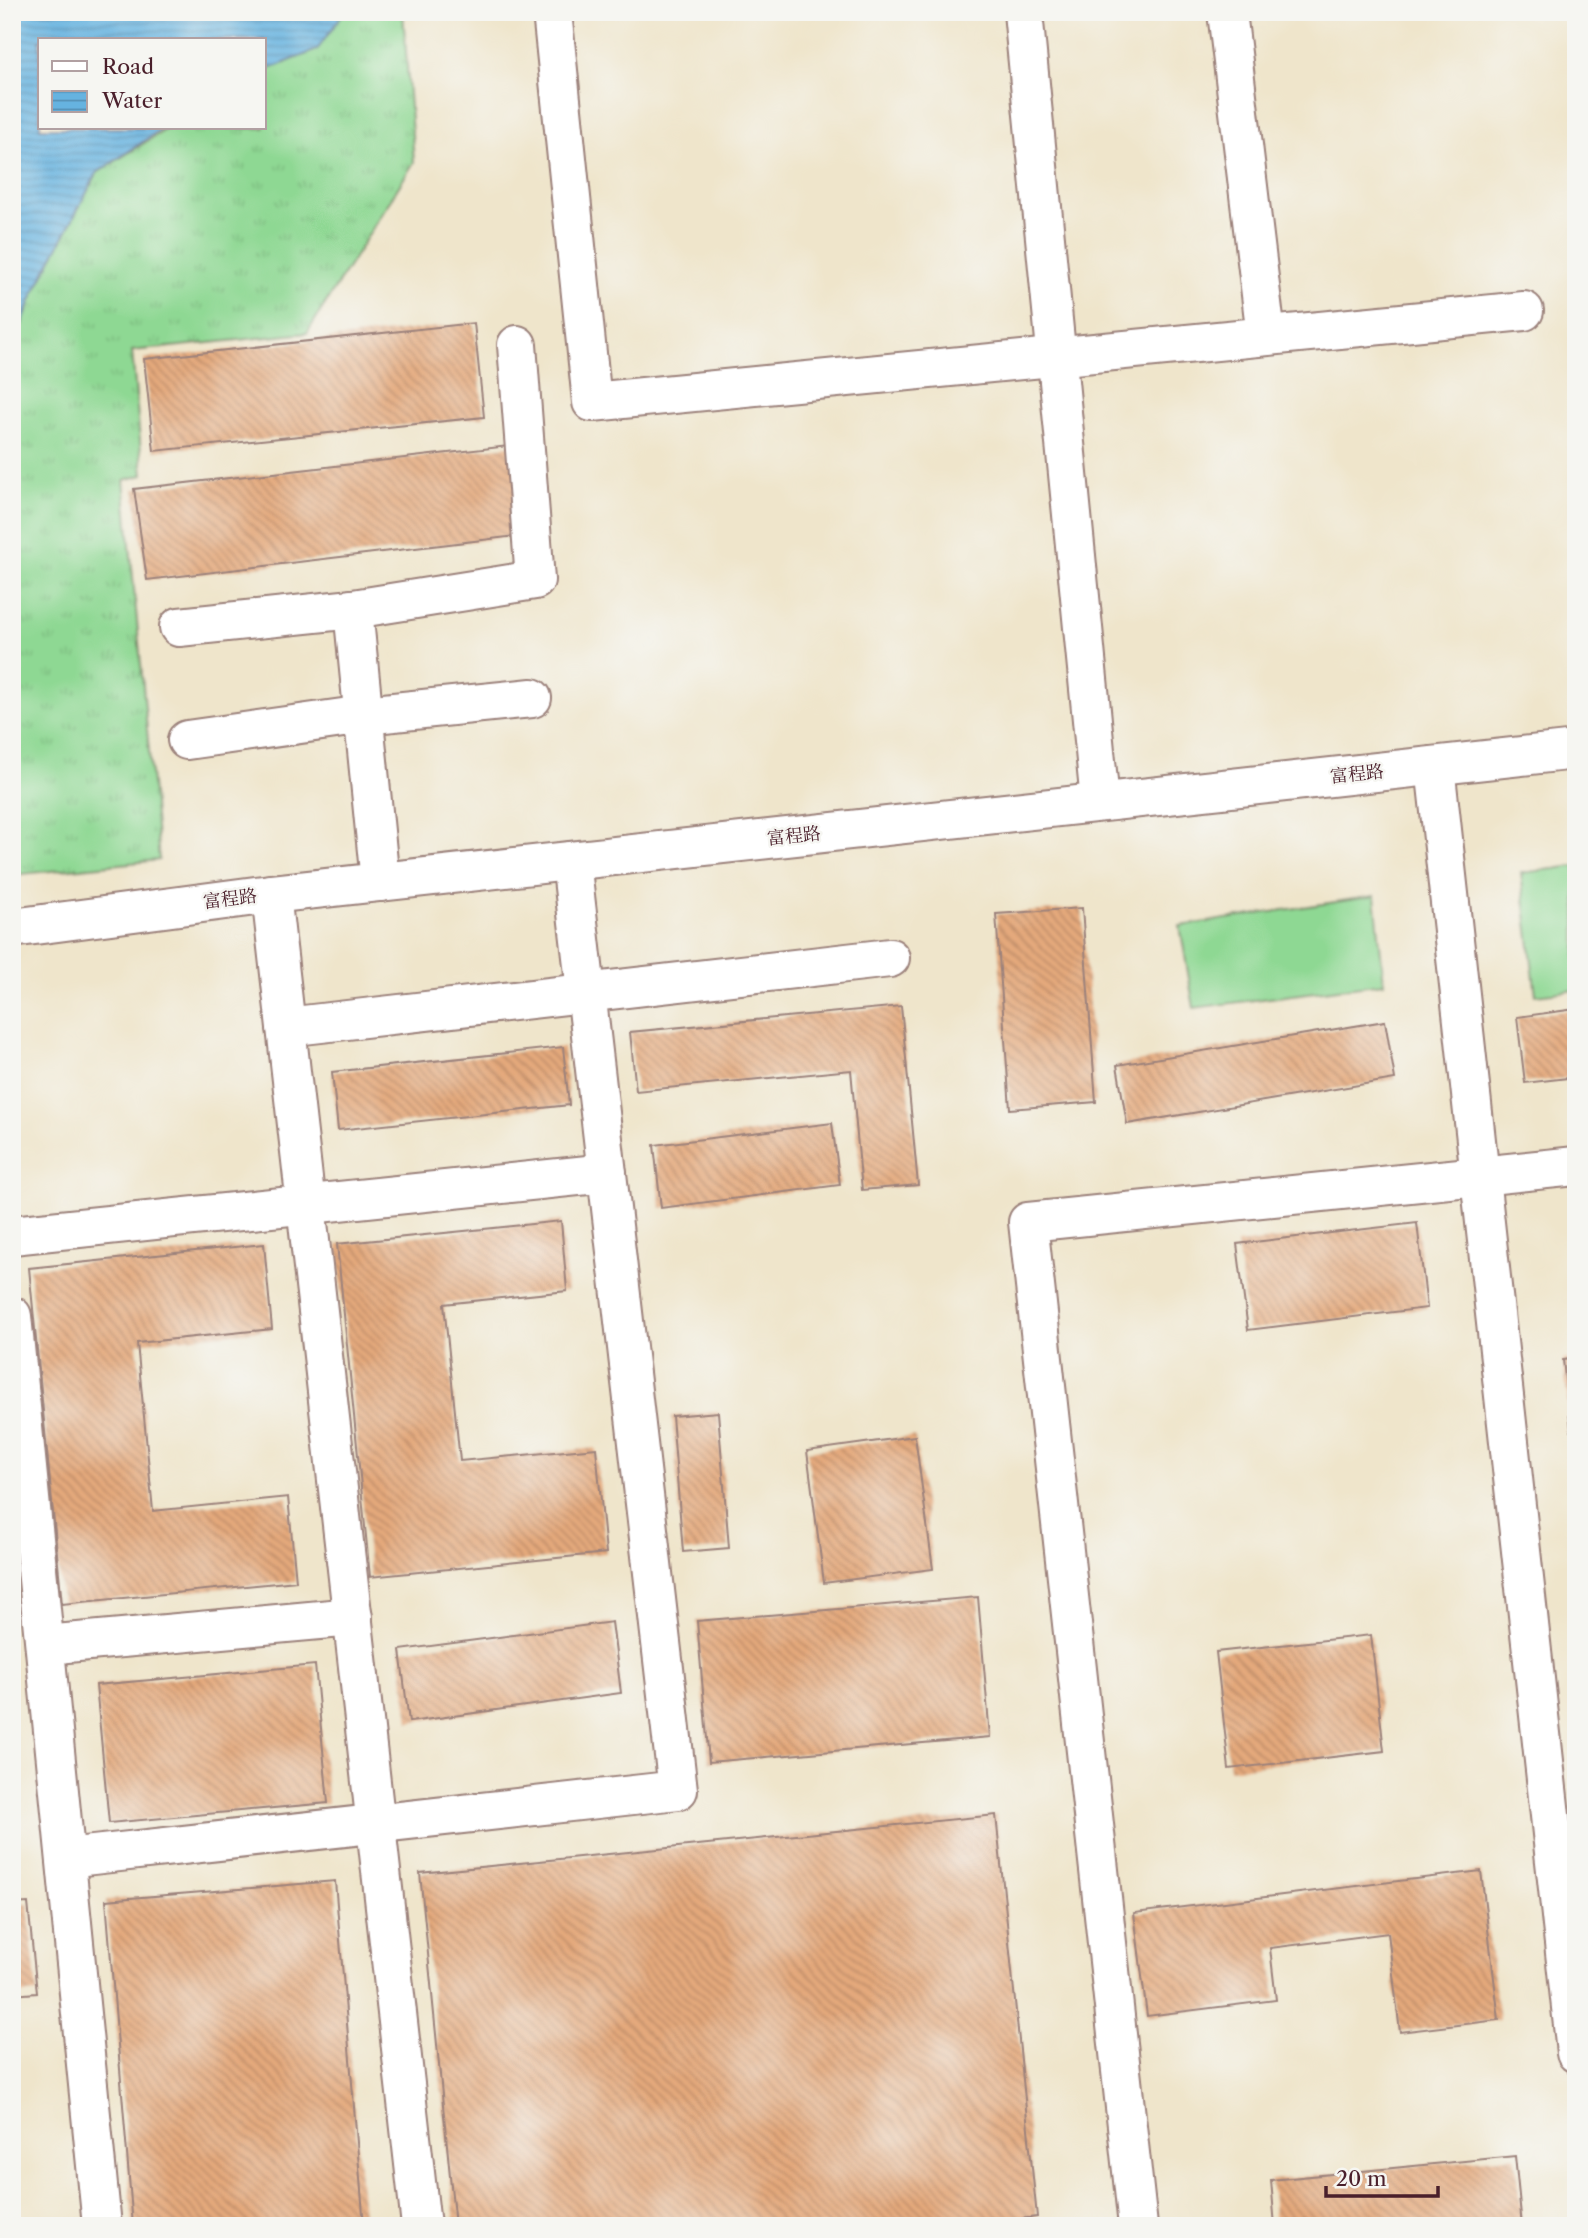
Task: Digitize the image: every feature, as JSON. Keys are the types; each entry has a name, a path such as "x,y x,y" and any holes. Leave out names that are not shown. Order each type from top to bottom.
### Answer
{"main road":[{"path":"552,12 592,402 1524,311"},
{"path":"1023,12 1100,802"},
{"path":"1227,12 1266,337"},
{"path":"179,627 353,609 535,580 517,345"},
{"path":"353,609 380,882"},
{"path":"187,740 364,715 532,698"},
{"name":"富程路","path":"12,928 271,894 1576,750"},
{"path":"1435,766 1576,2053"},
{"path":"66,1858 678,1790 571,861"},
{"path":"271,894 421,2226"},
{"path":"286,1027 890,958"},
{"path":"1138,2226 1028,1222 1576,1166"},
{"path":"12,1235 607,1173"},
{"path":"12,1316 102,2226"},
{"path":"45,1645 353,1617"}],"green space":[{"path":"343,12 403,12 414,162 307,333 132,351 143,475 124,480 159,860 12,875 12,347 36,289 97,173 165,130 266,130 266,70 317,50"},
{"path":"1576,866 1576,990 1536,995 1521,873"},
{"path":"1375,896 1384,983 1194,1008 1180,926"}],"water":[{"path":"12,12 344,12 317,50 266,70 266,38 38,38 38,130 160,130 97,173 36,289 12,347"}],"building":[{"path":"474,323 484,417 154,451 144,359"},
{"path":"517,445 525,535 147,580 134,489"},
{"path":"1082,908 1096,1102 1010,1109 996,914"},
{"path":"901,1006 918,1185 862,1190 851,1070 636,1091 630,1032"},
{"path":"1576,1009 1576,1077 1525,1083 1517,1017"},
{"path":"1385,1021 1395,1079 1127,1124 1117,1065"},
{"path":"563,1047 569,1105 338,1130 332,1072"},
{"path":"832,1123 840,1185 661,1208 654,1145"},
{"path":"561,1221 567,1291 444,1304 460,1461 596,1448 606,1553 370,1577 337,1244"},
{"path":"1417,1223 1427,1308 1248,1330 1237,1244"},
{"path":"264,1244 272,1329 137,1343 153,1511 288,1497 296,1581 62,1604 29,1268"},
{"path":"1576,1358 1576,1456 1574,1456 1563,1360"},
{"path":"718,1412 729,1548 683,1552 672,1416"},
{"path":"915,1436 933,1569 824,1583 807,1451"},
{"path":"978,1597 990,1737 709,1762 697,1621"},
{"path":"612,1622 621,1693 409,1722 400,1650"},
{"path":"1371,1635 1384,1751 1229,1769 1216,1652"},
{"path":"315,1665 328,1803 109,1823 96,1685"},
{"path":"996,1815 1037,2217 954,2226 455,2226 420,1873"},
{"path":"1481,1871 1499,2020 1400,2032 1388,1933 1270,1948 1276,2000 1147,2016 1134,1913"},
{"path":"335,1881 364,2226 133,2226 106,1900"},
{"path":"28,1903 37,1993 12,1995 12,1904"},
{"path":"1515,2156 1522,2226 1275,2226 1271,2180"}]}
